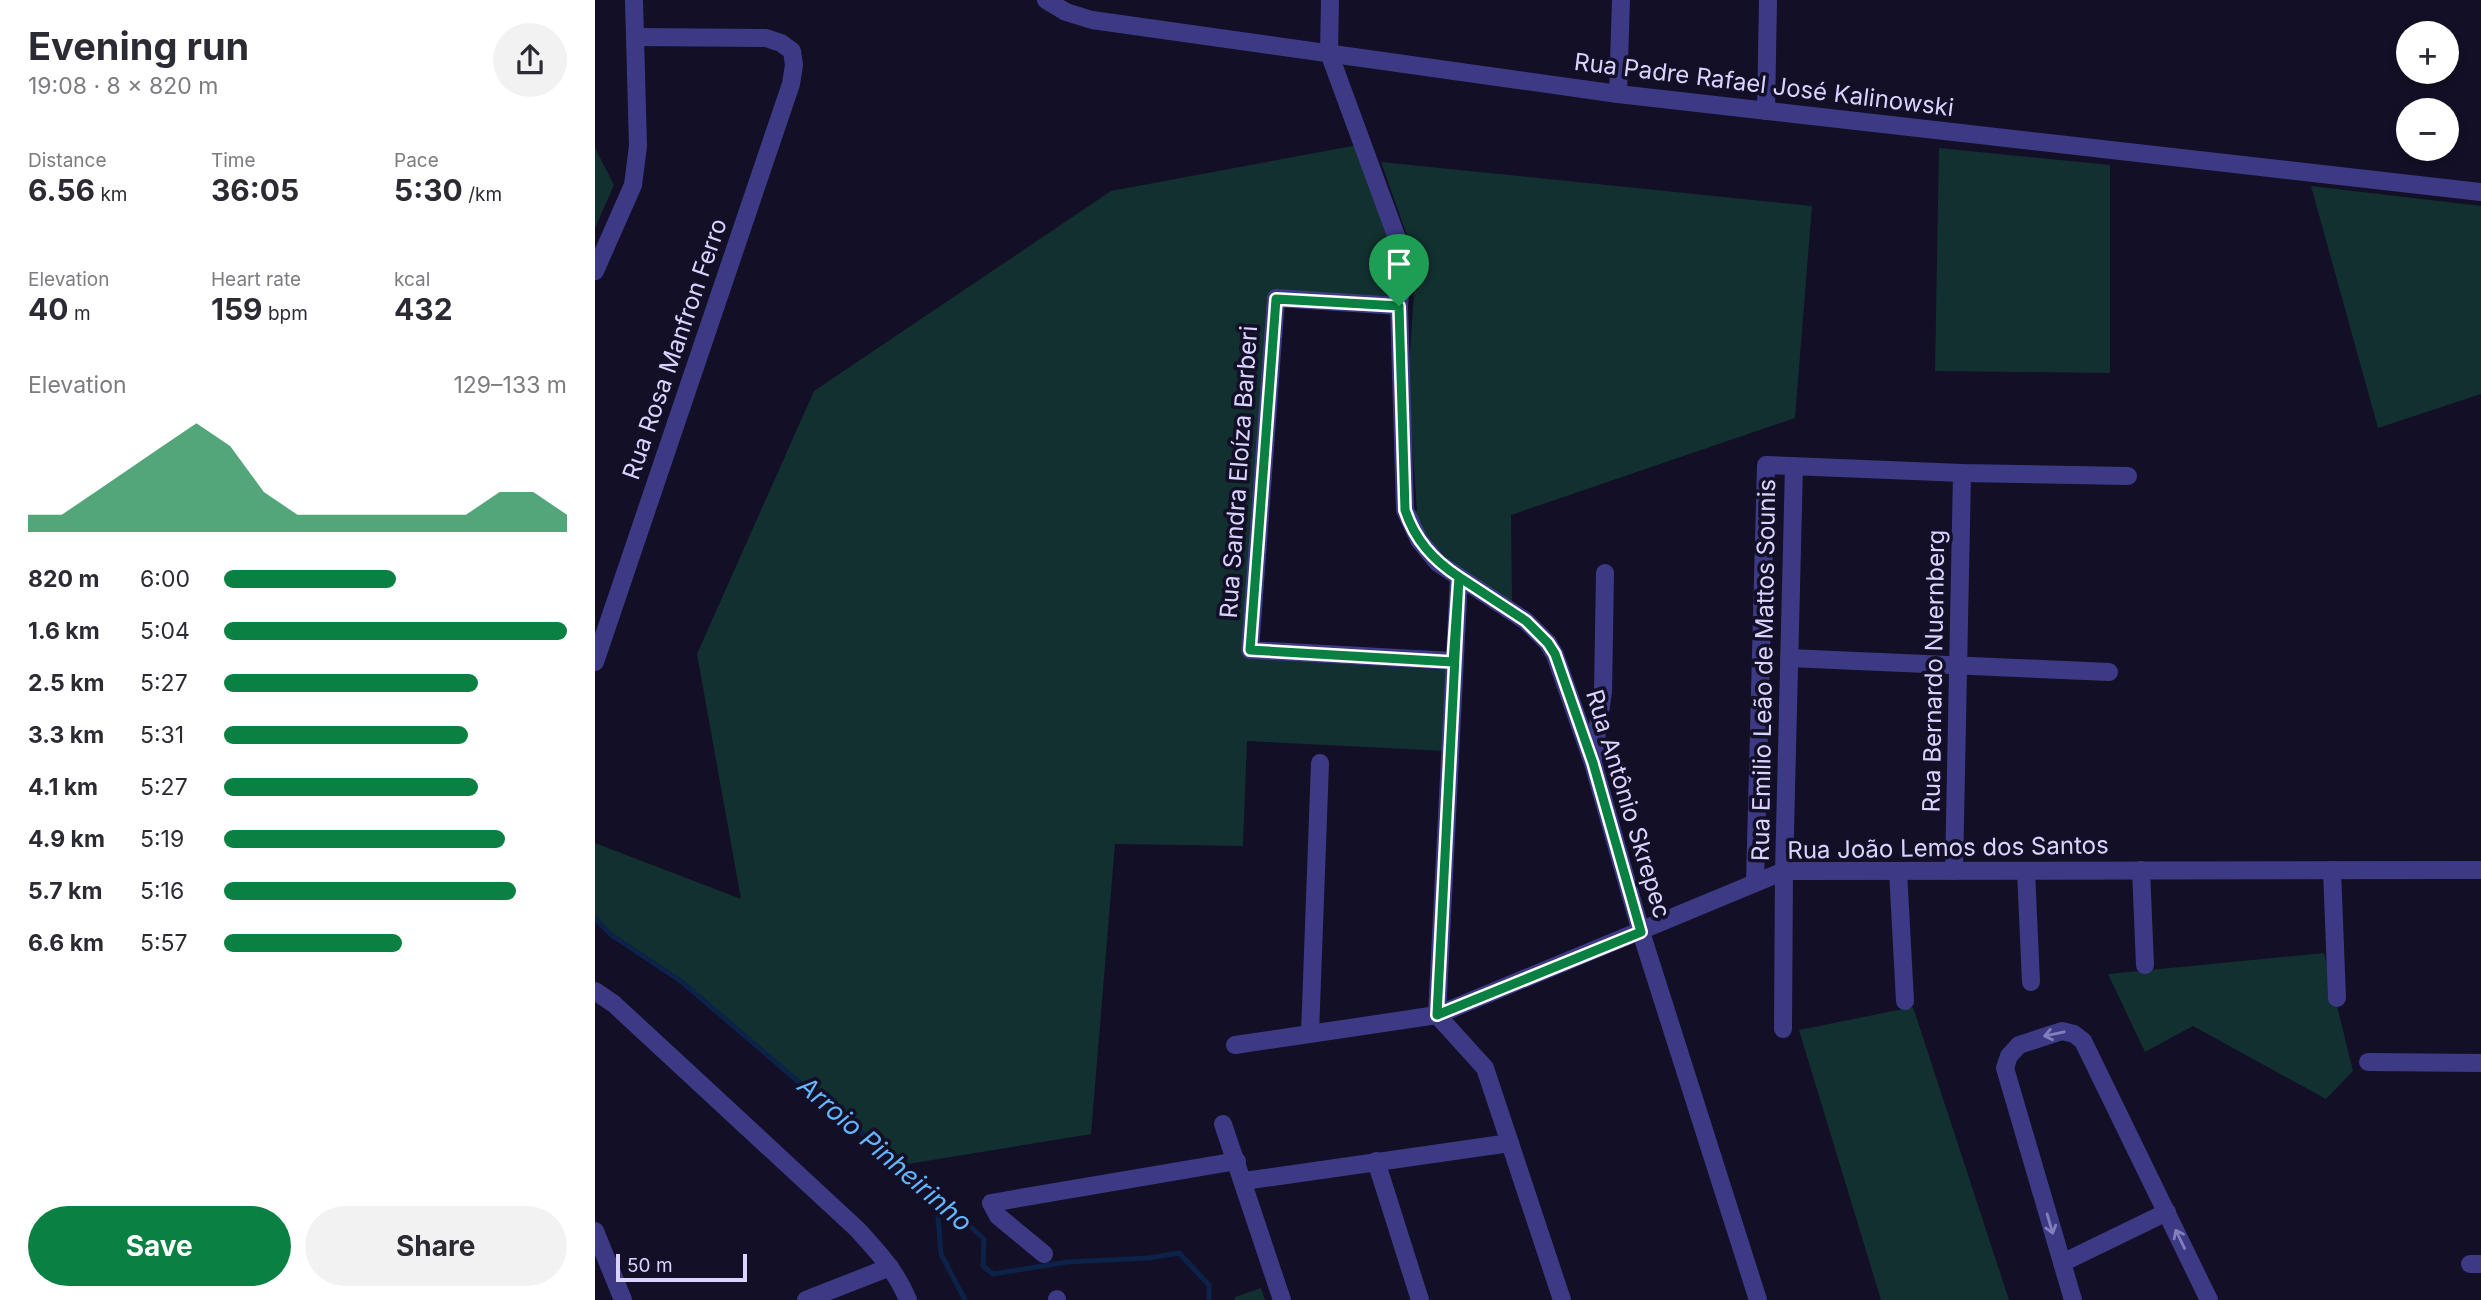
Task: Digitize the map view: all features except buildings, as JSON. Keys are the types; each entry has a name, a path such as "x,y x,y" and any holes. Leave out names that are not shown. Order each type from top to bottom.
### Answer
{"street":[{"path":"595,271 633,184 638,146 634,0"},
{"name":"Rua Padre Rafael José Kalinowski","path":"1046,0 1066,12 1092,20 1618,94 2481,192"},
{"path":"1329,54 1330,0"},
{"path":"1618,94 1621,0"},
{"path":"1766,111 1768,0"},
{"name":"Rua Rosa Manfron Ferro","path":"595,662 795,65 792,51 767,38 636,37"},
{"name":"Rua Antônio Skrepec","path":"1329,54 1398,241 1403,262 1399,306 1405,510 1410,525 1438,563 1526,621 1548,643 1561,667 1593,763 1641,932 1758,1300"},
{"name":"Rua Sandra Eloíza Barberi","path":"1399,306 1276,299 1250,650 1453,662"},
{"name":"Rua Emilio Leão de Mattos Sounis","path":"1755,883 1766,465 1794,466 1783,1029"},
{"path":"1794,466 2128,476"},
{"name":"Rua Bernardo Nuernberg","path":"1954,871 1962,473"},
{"path":"1593,763 1603,692 1605,573"},
{"path":"1459,577 1437,1015 1485,1068 1562,1300"},
{"path":"1789,658 2109,672"},
{"path":"1758,741 1787,741"},
{"path":"1310,1034 1320,762"},
{"path":"2141,870 2145,965"},
{"path":"2332,870 2337,998"},
{"name":"Rua João Lemos dos Santos","path":"1235,1045 1437,1015 1784,871 2481,870"},
{"path":"1898,871 1905,1001"},
{"path":"2026,871 2031,982"},
{"path":"595,991 614,1004 857,1229 890,1266 908,1300"},
{"path":"2073,1300 2004,1068 2019,1045 2062,1031 2074,1034 2083,1041 2209,1300"},
{"path":"2368,1062 2481,1063"},
{"path":"1223,1124 1282,1300"},
{"path":"1244,1181 1510,1143"},
{"path":"1044,1254 998,1216 991,1203 1237,1161"},
{"path":"1376,1161 1420,1300"},
{"path":"2061,1263 2167,1212"},
{"path":"595,1231 623,1300"},
{"path":"806,1300 890,1266"}],"green space":[{"path":"1363,144 1393,228 1399,306 1276,299 1250,659 1447,670 1444,751 1247,741 1243,846 1115,844 1091,1134 902,1165 794,1078 682,982 610,934 595,918 595,843 741,899 697,654 814,391 1111,191"},
{"path":"595,148 614,185 595,228"},
{"path":"1939,148 2110,165 2110,373 1935,371"},
{"path":"1381,162 1812,206 1795,418 1511,515 1512,606 1438,553 1425,540 1407,511 1417,511 1408,385 1416,261"},
{"path":"2311,186 2481,206 2481,394 2378,428"},
{"path":"2324,953 2353,1071 2326,1099 2193,1026 2145,1052 2108,974"},
{"path":"1913,1007 2009,1300 1881,1300 1799,1030"},
{"path":"1261,1288 1265,1300 1235,1300 1235,1297"}],"waterway":[{"name":"Arroio Pinheirinho","path":"595,918 610,934 682,982 794,1078 925,1184 937,1204 962,1219 984,1239 983,1266 993,1274 1067,1262 1149,1258 1179,1253 1209,1285 1209,1300"},
{"path":"937,1204 941,1254 965,1300"}],"route":[{"path":"1399,306 1276,299 1250,650 1453,662 1459,577 1526,621 1548,643 1561,667 1593,763 1641,932 1437,1015 1459,577 1438,563 1428,552 1410,525 1405,510 1399,306"}]}
